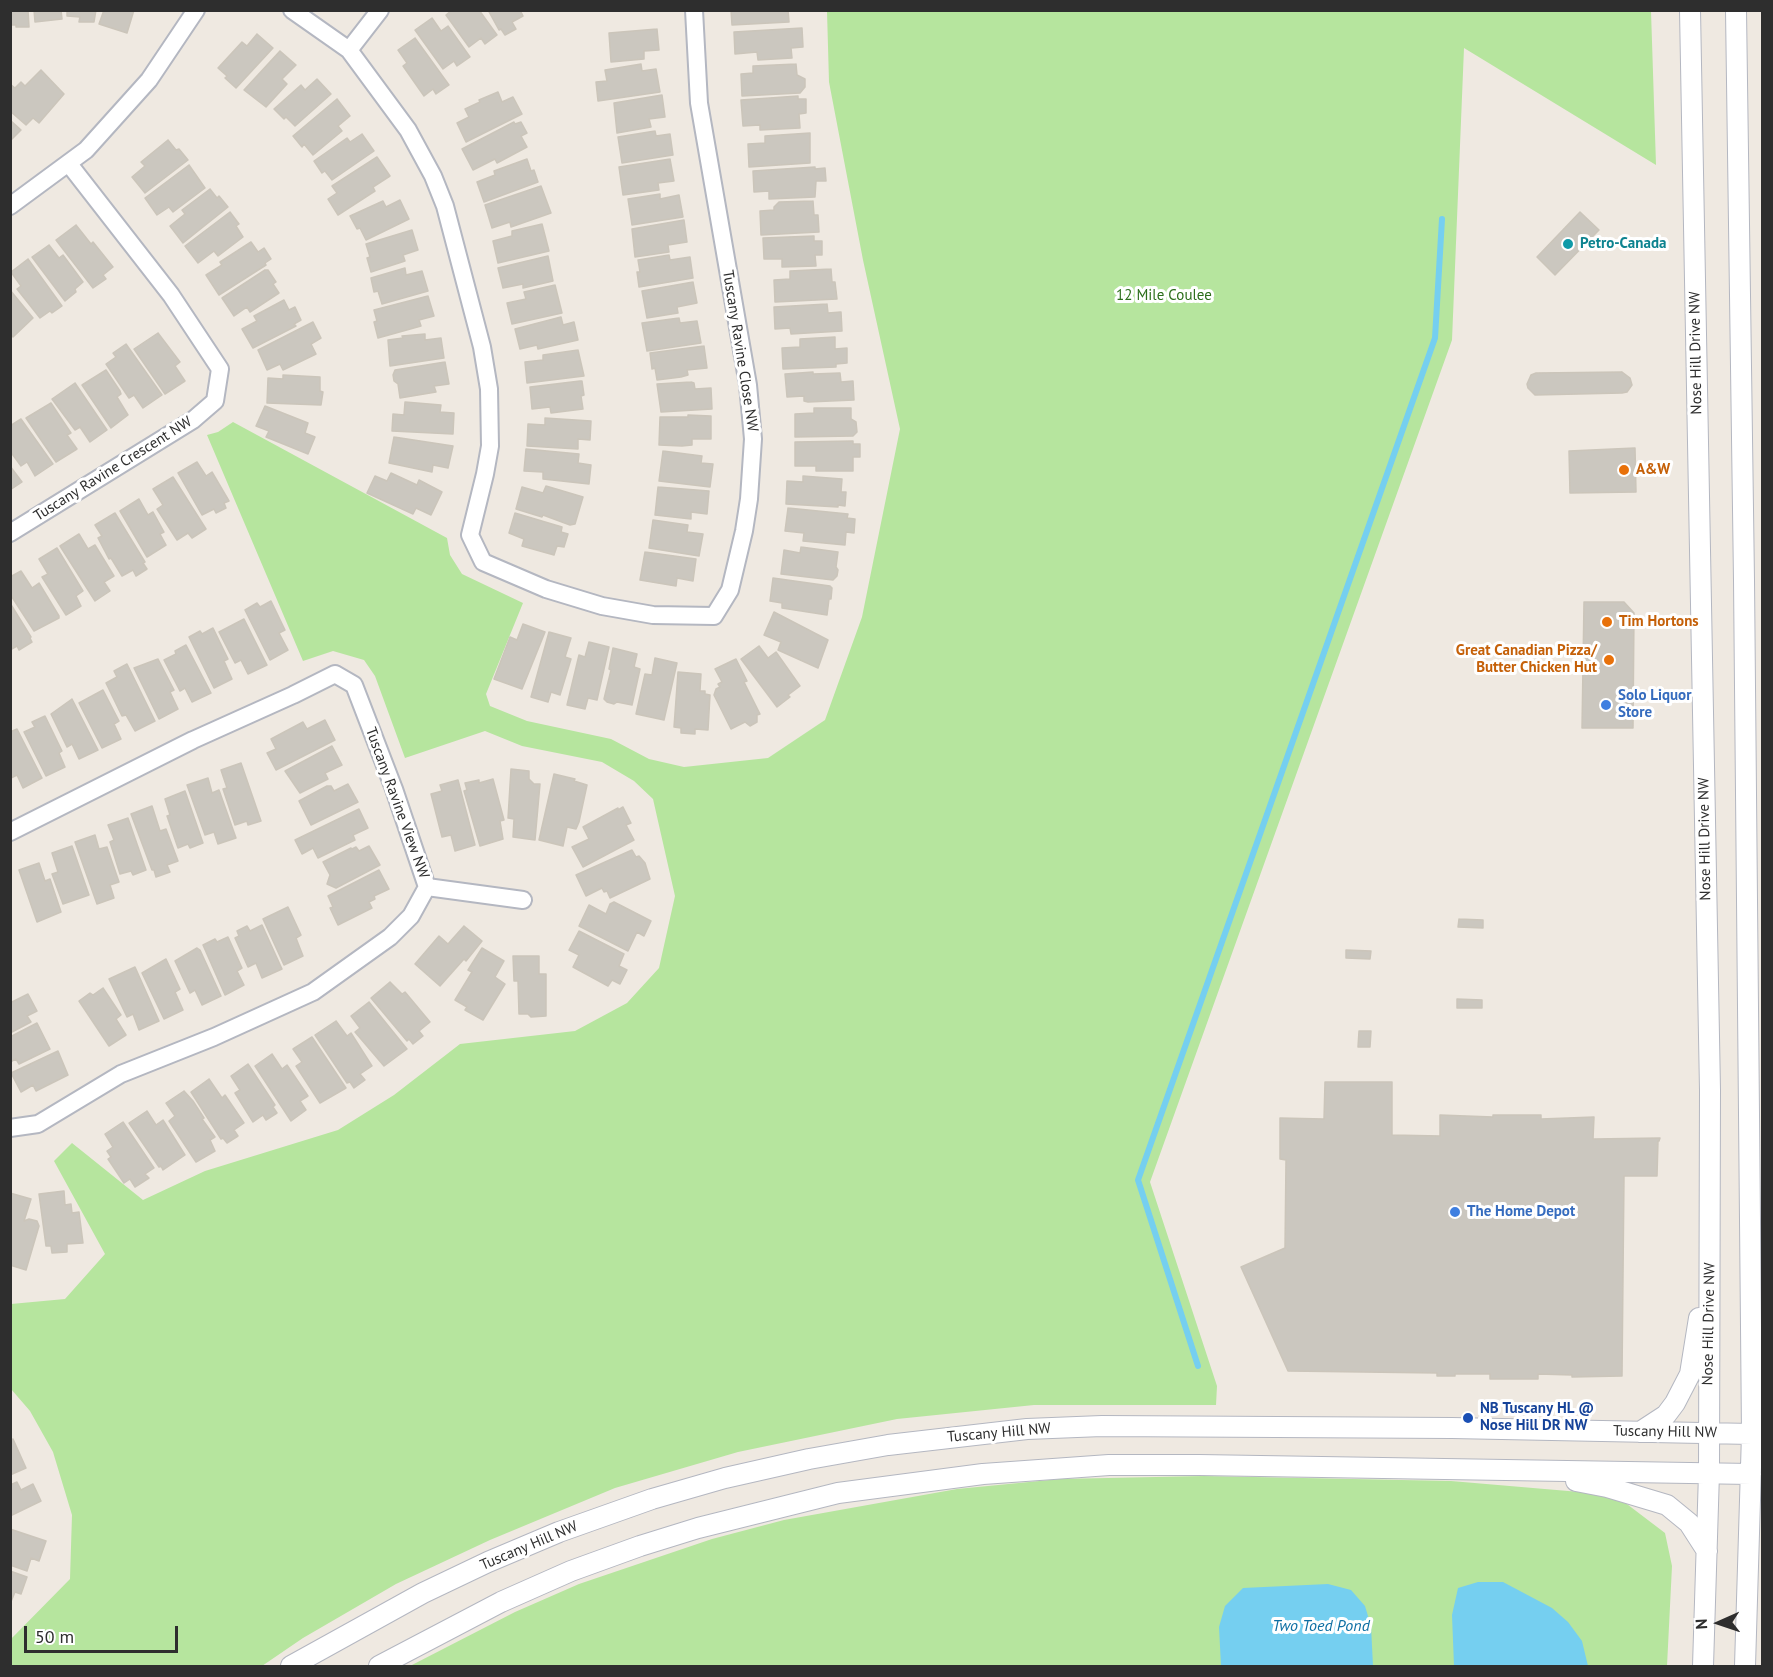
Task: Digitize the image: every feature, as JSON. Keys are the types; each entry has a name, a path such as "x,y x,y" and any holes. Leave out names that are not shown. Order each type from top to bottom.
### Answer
{"street":[{"path":"10,206 86,150 149,80 196,10"},
{"name":"Tuscany Ravine Close NW","path":"292,10 349,50 393,108 421,152 445,206 482,348 489,389 490,446 470,535 483,562 546,589 602,606 653,615 714,616 730,590 744,531 750,499 753,439 748,385 699,103 694,10"},
{"path":"349,50 380,10"},
{"name":"Nose Hill Drive NW","path":"1690,10 1711,1211 1709,1473 1703,1666"},
{"path":"1736,10 1752,1434 1745,1666"},
{"name":"Tuscany Ravine Crescent NW","path":"10,533 193,420 215,401 220,369 171,295 69,164"},
{"name":"Tuscany Ravine View NW","path":"10,832 193,740 335,674 354,685 394,789 427,887 411,916 390,937 313,992 214,1037 121,1074 38,1124 10,1128"},
{"path":"427,887 523,900"},
{"path":"1640,1432 1666,1415 1690,1374 1698,1332 1711,1211"},
{"name":"Tuscany Hill NW","path":"291,1666 423,1593 488,1562 570,1528 652,1499 725,1478 888,1444 1027,1429 1102,1426 1752,1434"},
{"path":"379,1666 501,1602 571,1571 698,1528 838,1493 982,1474 1109,1465 1751,1474"},
{"path":"1527,1471 1607,1487 1667,1505 1689,1523 1707,1551"}],"green space":[{"name":"12 Mile Coulee","path":"827,11 1651,11 1656,165 1464,48 1452,340 1150,1182 1217,1386 1216,1405 1034,1405 897,1419 738,1452 615,1488 490,1540 396,1584 303,1638 262,1666 11,1666 11,1639 70,1579 72,1515 53,1452 30,1411 11,1389 11,1304 65,1299 105,1254 54,1161 72,1143 143,1200 205,1171 338,1130 394,1095 460,1044 575,1031 627,1003 659,968 675,896 653,799 634,781 602,762 522,746 485,731 405,758 375,676 364,660 333,651 303,661 207,435 218,432 233,422 447,538 450,555 462,574 523,603 486,694 490,706 527,721 611,739 649,759 684,767 768,758 825,720 862,617 900,429 863,260 829,82"},
{"path":"1204,1476 1451,1481 1615,1495 1665,1533 1672,1566 1667,1666 410,1666 515,1612 579,1584 712,1539 784,1520 957,1489 1060,1479"}],"water":[{"path":"1478,1582 1503,1582 1552,1608 1568,1622 1582,1641 1588,1666 1454,1666 1452,1615 1458,1588"},
{"name":"Two Toed Pond","path":"1328,1584 1351,1590 1365,1606 1371,1626 1373,1666 1221,1666 1219,1627 1225,1606 1243,1588"}],"building":[{"path":"10,10 28,10 29,27 10,25"},
{"path":"34,10 61,10 62,19 35,22"},
{"path":"67,10 96,10 94,22 79,22 80,17 67,16"},
{"path":"104,10 134,10 127,33 99,24"},
{"path":"452,10 479,10 497,35 485,44 481,38 469,47 446,15"},
{"path":"488,10 520,10 523,16 512,22 516,29 505,35 501,29 499,30"},
{"path":"731,10 788,10 789,22 732,25"},
{"path":"432,18 441,31 448,26 470,57 457,66 454,61 443,69 415,30"},
{"path":"802,28 803,47 791,48 792,58 758,60 757,52 735,54 734,32"},
{"path":"657,29 659,50 644,51 644,59 611,62 609,33"},
{"path":"257,34 273,48 236,88 218,68 242,42 247,46"},
{"path":"415,38 449,85 436,94 433,89 424,96 403,66 407,63 398,50"},
{"path":"280,51 296,65 282,79 287,84 266,107 244,90"},
{"path":"641,64 642,71 656,69 660,92 598,101 596,82 607,81 605,70"},
{"path":"796,64 797,75 805,79 805,87 800,93 742,96 741,74 753,73 753,66"},
{"path":"41,70 64,94 39,123 33,118 26,125 10,111 10,84 15,88 21,82 25,86"},
{"path":"317,79 331,94 295,126 274,109 301,85 305,90"},
{"path":"498,92 502,102 513,97 522,114 466,142 457,123 469,117 465,109"},
{"path":"662,95 665,117 649,119 651,127 617,133 614,103"},
{"path":"798,96 798,99 806,99 806,113 799,114 800,128 760,130 760,125 743,126 741,100"},
{"path":"337,99 350,116 338,126 342,131 313,155 293,136"},
{"path":"10,120 21,130 10,141"},
{"path":"514,122 515,124 521,122 527,133 521,136 527,147 497,163 495,159 473,170 462,149"},
{"path":"655,131 656,136 670,134 673,155 622,163 618,137"},
{"path":"810,133 810,163 749,167 748,144 765,143 765,136"},
{"path":"362,134 374,151 332,180 325,171 322,173 314,161 347,138 350,142"},
{"path":"168,140 188,160 145,193 132,177 145,166 141,162"},
{"path":"377,157 390,176 373,187 375,191 338,215 328,199 337,193 332,186"},
{"path":"527,159 538,182 484,202 477,182 495,175 494,171"},
{"path":"670,159 674,181 658,183 659,190 623,195 619,167"},
{"path":"189,165 205,188 173,212 169,207 157,215 145,198"},
{"path":"815,167 815,169 825,168 826,181 816,181 815,197 769,199 769,191 754,192 753,171"},
{"path":"541,186 551,213 511,227 510,222 492,228 485,205"},
{"path":"210,189 228,207 183,243 170,226 185,214 182,210"},
{"path":"660,194 660,199 679,195 683,217 632,225 628,199"},
{"path":"400,200 409,219 366,240 350,216 383,201 386,207"},
{"path":"813,201 814,215 818,215 819,232 761,235 760,211 774,210 779,202"},
{"path":"230,212 239,224 236,226 243,237 218,256 214,251 198,263 185,246"},
{"name":"Petro-Canada","path":"1580,212 1599,230 1555,275 1537,257"},
{"path":"684,220 687,242 668,245 669,252 635,257 632,229"},
{"path":"542,224 549,251 498,263 493,241 512,236 512,231"},
{"path":"76,225 113,267 103,275 106,279 93,288 56,240"},
{"path":"412,230 418,250 403,255 405,261 371,272 366,244"},
{"path":"814,236 814,241 822,241 822,255 815,255 816,266 782,267 782,259 764,259 763,238"},
{"path":"251,242 258,252 264,248 271,259 265,263 266,265 219,295 206,275 222,265 220,262"},
{"path":"49,245 59,258 63,255 83,282 65,301 32,257"},
{"path":"669,255 670,260 690,257 693,278 639,287 638,260"},
{"path":"548,256 553,281 523,288 523,284 503,288 498,268"},
{"path":"28,259 62,306 40,318 17,289 21,286 11,272"},
{"path":"405,268 406,275 422,271 428,291 382,304 378,291 374,292 371,278"},
{"path":"831,269 837,299 775,302 774,280 790,279 790,271"},
{"path":"268,270 276,282 273,284 279,293 250,312 247,307 234,316 222,298"},
{"path":"693,282 697,303 677,307 678,313 647,318 642,291"},
{"path":"555,285 562,313 512,324 507,303 526,299 524,292"},
{"path":"10,290 33,318 13,337 10,334"},
{"path":"428,296 434,316 419,320 421,326 378,338 374,310"},
{"path":"284,300 289,310 295,307 301,320 294,324 296,326 253,348 242,329 257,321 254,316"},
{"path":"827,304 828,313 841,312 842,331 791,334 790,328 775,329 774,307"},
{"path":"561,317 563,325 574,322 578,340 538,349 537,345 520,349 515,329"},
{"path":"679,318 680,323 697,321 701,343 647,351 642,323"},
{"path":"313,322 321,338 311,344 316,354 283,370 280,364 267,370 258,350"},
{"path":"158,333 180,362 175,366 185,381 165,394 134,349"},
{"path":"425,334 425,340 441,338 444,358 390,366 388,340"},
{"path":"835,337 835,349 847,348 847,363 836,364 836,367 783,369 782,348 800,347 800,339"},
{"path":"126,344 162,395 143,408 134,395 129,398 106,364 116,357 113,353"},
{"path":"704,346 707,368 687,370 688,375 657,380 655,368 652,369 650,353"},
{"path":"578,350 584,376 527,383 525,362 543,360 543,355"},
{"path":"445,362 449,384 434,386 436,392 400,398 398,384 394,381 395,370"},
{"path":"106,370 120,391 121,394 117,397 128,415 111,428 82,385"},
{"path":"813,372 813,374 840,373 841,382 853,381 854,400 808,402 804,401 804,396 787,397 785,374"},
{"path":"1622,372 1630,378 1632,385 1627,392 1622,393 1535,395 1527,384 1531,375 1536,373"},
{"path":"283,375 320,377 320,391 323,392 321,405 267,403 268,378 283,379"},
{"path":"582,381 583,409 551,413 550,407 532,409 530,387"},
{"path":"75,383 107,430 90,442 80,427 75,430 52,399"},
{"path":"694,383 695,389 711,388 712,409 661,412 657,384"},
{"path":"405,402 441,405 440,412 454,413 453,434 392,431 393,414 404,415"},
{"path":"51,403 71,433 67,435 77,449 56,462 26,418"},
{"path":"265,406 308,423 305,433 315,437 308,454 266,437 269,431 256,426"},
{"path":"814,408 851,408 851,419 856,422 857,432 853,436 795,437 795,414 814,413"},
{"path":"688,415 711,416 711,439 692,439 692,445 659,445 660,417 688,417"},
{"path":"545,418 591,421 590,440 578,439 578,449 527,446 528,424 545,425"},
{"path":"21,419 53,464 35,476 27,462 21,466 10,451 10,426"},
{"path":"394,437 453,446 448,468 433,465 432,472 389,463"},
{"path":"853,441 853,444 860,444 860,457 853,457 853,471 816,471 816,466 795,466 795,442"},
{"path":"1635,448 1636,492 1570,493 1569,451"},
{"path":"526,449 579,454 578,463 591,465 589,484 543,479 543,472 524,471"},
{"path":"663,451 702,456 701,463 713,464 710,487 659,481"},
{"path":"197,462 206,476 212,472 229,501 224,503 226,508 216,513 214,509 202,515 178,473"},
{"path":"10,466 22,482 10,490"},
{"path":"391,473 417,485 419,480 442,492 431,515 416,508 413,514 367,493 375,476 387,481"},
{"path":"803,476 842,479 841,492 846,492 845,506 786,504 787,481 803,482"},
{"path":"173,477 206,529 192,538 188,533 177,540 157,509 163,505 153,489"},
{"path":"546,486 583,497 575,524 570,525 543,515 542,517 516,509 522,487 543,493"},
{"path":"658,487 709,491 707,514 691,512 691,519 655,515"},
{"path":"139,499 148,515 153,512 164,532 160,534 166,545 147,557 120,511"},
{"path":"788,508 848,514 847,518 855,519 854,533 846,532 845,545 803,541 804,533 785,531"},
{"path":"115,513 145,562 143,563 147,569 136,576 133,570 122,576 111,558 109,559 98,538 102,536 95,525"},
{"path":"515,513 562,527 561,532 568,534 564,547 557,546 554,555 522,546 524,539 509,533"},
{"path":"653,520 688,525 687,532 703,534 699,556 649,548"},
{"path":"79,534 88,549 95,545 114,576 104,582 110,591 95,601 60,546"},
{"path":"801,547 838,552 837,576 833,580 781,574 784,550 800,553"},
{"path":"57,548 83,591 76,596 81,606 66,615 42,577 48,574 39,559"},
{"path":"645,552 696,559 693,581 677,578 676,586 640,580"},
{"path":"21,571 32,588 39,583 59,616 34,631 10,594 10,577"},
{"path":"773,578 830,586 832,588 831,599 829,599 827,615 782,608 782,603 770,601"},
{"path":"271,601 285,630 279,633 288,650 270,660 245,610 257,603 260,607"},
{"path":"1584,602 1624,602 1634,613 1633,728 1582,728"},
{"path":"10,603 32,642 19,650 17,646 10,650"},
{"path":"774,612 828,640 818,668 778,650 781,642 764,635"},
{"path":"244,619 267,665 248,674 241,660 235,663 219,632"},
{"path":"523,624 545,632 522,689 494,679 510,637 517,640"},
{"path":"213,628 228,659 224,661 232,679 214,688 189,637"},
{"path":"549,632 571,638 565,657 571,659 560,695 551,692 548,702 531,697"},
{"path":"589,642 609,647 597,700 588,698 585,709 567,705 579,655 585,657"},
{"path":"186,645 211,693 192,702 185,688 180,691 164,660 176,654 175,651"},
{"path":"759,646 768,658 776,652 800,686 777,707 741,659"},
{"path":"613,648 637,654 634,667 640,669 632,705 617,702 614,704 604,699 611,670 609,669"},
{"path":"655,658 677,663 664,720 636,714 645,674 652,675"},
{"path":"158,659 174,690 170,692 178,709 159,719 134,668"},
{"path":"736,659 747,681 744,682 760,714 757,715 757,722 750,726 745,722 731,729 714,695 716,689 720,687 718,684 722,682 715,669"},
{"path":"127,664 155,721 135,731 126,715 122,716 106,683 117,677 114,671"},
{"path":"678,672 701,674 700,691 705,691 705,694 710,695 708,730 695,729 695,734 681,733 681,728 674,727"},
{"path":"103,690 119,721 114,724 121,739 102,748 79,703"},
{"path":"72,699 98,750 79,759 72,744 67,747 51,714"},
{"path":"45,716 62,751 59,753 65,767 46,776 24,732 35,727 32,722"},
{"path":"325,720 335,740 276,770 267,753 276,749 271,739 303,722 307,729"},
{"path":"17,729 42,778 23,788 17,775 10,777 10,732"},
{"path":"332,746 342,765 325,773 328,779 300,793 285,771"},
{"path":"241,763 261,821 248,825 247,821 235,825 223,789 227,788 221,770"},
{"path":"511,769 529,771 529,779 534,784 540,784 535,840 513,837 514,819 508,818"},
{"path":"554,774 575,779 574,781 587,785 579,822 576,829 567,827 563,846 539,840"},
{"path":"208,778 212,793 219,790 236,838 218,844 214,832 205,835 187,785"},
{"path":"493,779 504,820 500,821 503,839 480,846 464,791 467,790 465,783 479,780 479,783"},
{"path":"458,780 475,845 455,851 451,835 442,837 431,794 442,791 440,785"},
{"path":"348,784 358,802 311,825 299,801 327,786 331,786 334,791"},
{"path":"185,791 203,843 190,848 188,844 178,848 167,816 170,815 165,799"},
{"path":"152,806 160,831 166,829 178,861 167,865 170,872 156,877 131,814"},
{"path":"623,807 631,823 626,825 634,840 583,867 572,847 589,839 583,827"},
{"path":"359,809 368,828 353,835 355,840 318,858 313,848 302,854 295,840"},
{"path":"128,818 146,870 133,875 131,871 120,874 110,842 114,840 108,825"},
{"path":"95,835 99,849 107,847 119,882 110,885 114,898 97,904 75,842"},
{"path":"72,846 89,895 63,904 52,874 58,872 52,853"},
{"path":"369,846 380,865 336,888 327,884 330,875 323,862 351,848 356,847 359,851"},
{"path":"632,850 636,857 639,856 645,863 650,879 610,898 607,891 604,892 602,888 586,896 576,875"},
{"path":"39,863 45,881 50,879 61,912 37,922 19,870"},
{"path":"379,870 389,889 374,896 375,899 369,902 372,908 338,925 330,908 333,907 328,896"},
{"path":"614,902 651,921 644,936 637,932 628,951 579,926 589,905 606,914 610,904"},
{"path":"288,907 301,935 296,938 303,956 284,965 263,919"},
{"path":"1459,919 1483,920 1483,928 1458,927"},
{"path":"262,925 282,969 262,978 256,963 248,967 235,938 239,936 237,931 247,926 250,931"},
{"path":"464,926 482,941 466,961 464,959 440,986 415,964 439,936 448,944"},
{"path":"579,931 624,954 619,966 627,970 620,984 612,980 608,986 573,967 579,955 569,950"},
{"path":"228,937 242,968 237,971 244,985 225,995 203,945 215,939 217,942"},
{"path":"197,948 221,996 202,1005 195,990 190,993 175,961"},
{"path":"482,948 504,961 495,977 505,984 483,1020 465,1010 467,1007 455,1000 472,972 468,970"},
{"path":"1346,950 1371,951 1370,959 1346,958"},
{"path":"513,956 539,956 539,974 546,974 546,1016 531,1017 528,1014 519,1014 518,981 514,981"},
{"path":"166,959 180,989 175,992 183,1010 164,1019 142,973"},
{"path":"135,967 159,1021 139,1030 133,1014 127,1017 109,979"},
{"path":"390,982 402,994 405,992 430,1022 419,1031 423,1036 413,1044 409,1039 407,1041 371,998"},
{"path":"103,988 121,1015 116,1019 126,1035 109,1046 79,1001"},
{"path":"28,994 37,1011 27,1016 31,1022 10,1033 10,1003"},
{"path":"1457,999 1482,1000 1482,1008 1457,1008"},
{"path":"369,1002 407,1049 384,1066 355,1032 360,1028 351,1016"},
{"path":"336,1021 347,1036 351,1033 372,1066 360,1074 365,1080 354,1088 350,1082 347,1083 315,1035"},
{"path":"37,1023 50,1049 19,1064 16,1059 10,1062 10,1037"},
{"path":"1359,1031 1371,1031 1370,1047 1358,1047"},
{"path":"312,1037 346,1088 320,1103 296,1066 302,1062 293,1049"},
{"path":"58,1051 68,1075 36,1091 33,1085 21,1092 11,1073"},
{"path":"272,1054 282,1069 287,1065 308,1096 300,1101 306,1110 291,1121 255,1066"},
{"path":"248,1064 275,1105 273,1107 277,1113 266,1120 263,1115 253,1122 235,1093 240,1090 231,1076"},
{"path":"209,1079 222,1098 225,1095 244,1123 234,1130 238,1136 227,1143 223,1138 221,1139 191,1092"},
{"name":"The Home Depot","path":"1325,1082 1392,1082 1392,1135 1440,1136 1440,1115 1493,1117 1493,1115 1541,1115 1541,1119 1594,1117 1593,1139 1660,1138 1657,1176 1624,1176 1622,1376 1572,1377 1572,1375 1538,1374 1538,1379 1490,1379 1490,1374 1437,1376 1437,1373 1288,1371 1241,1267 1285,1248 1286,1160 1280,1159 1280,1118 1324,1119"},
{"path":"184,1091 193,1101 215,1137 210,1140 215,1151 196,1162 169,1121 175,1116 166,1103"},
{"path":"147,1111 156,1125 163,1120 185,1155 163,1170 129,1123"},
{"path":"123,1122 154,1168 145,1174 149,1178 135,1187 130,1179 124,1183 108,1159 111,1157 107,1151 113,1147 105,1134"},
{"path":"64,1191 65,1205 71,1204 72,1213 79,1212 83,1243 67,1244 67,1252 52,1253 51,1246 46,1246 39,1194"},
{"path":"10,1193 31,1199 24,1221 29,1219 37,1221 39,1226 26,1270 10,1265"},
{"path":"13,1439 26,1468 10,1475 10,1440"},
{"path":"17,1482 21,1490 33,1484 41,1501 10,1516 10,1485"},
{"path":"10,1529 46,1541 39,1561 31,1558 27,1571 10,1565"},
{"path":"10,1571 27,1577 21,1594 15,1592 10,1604"}],"waterway":[{"path":"1198,1366 1138,1180 1435,338 1442,219"}],"place":[{"name":"Petro-Canada","path":"1568,244"},
{"name":"A&W","path":"1624,470"},
{"name":"Tim Hortons","path":"1607,622"},
{"name":"Great Canadian Pizza/ Butter Chicken Hut","path":"1609,660"},
{"name":"Solo Liquor Store","path":"1606,705"},
{"name":"The Home Depot","path":"1455,1212"},
{"name":"NB Tuscany HL @ Nose Hill DR NW","path":"1468,1418"}]}
